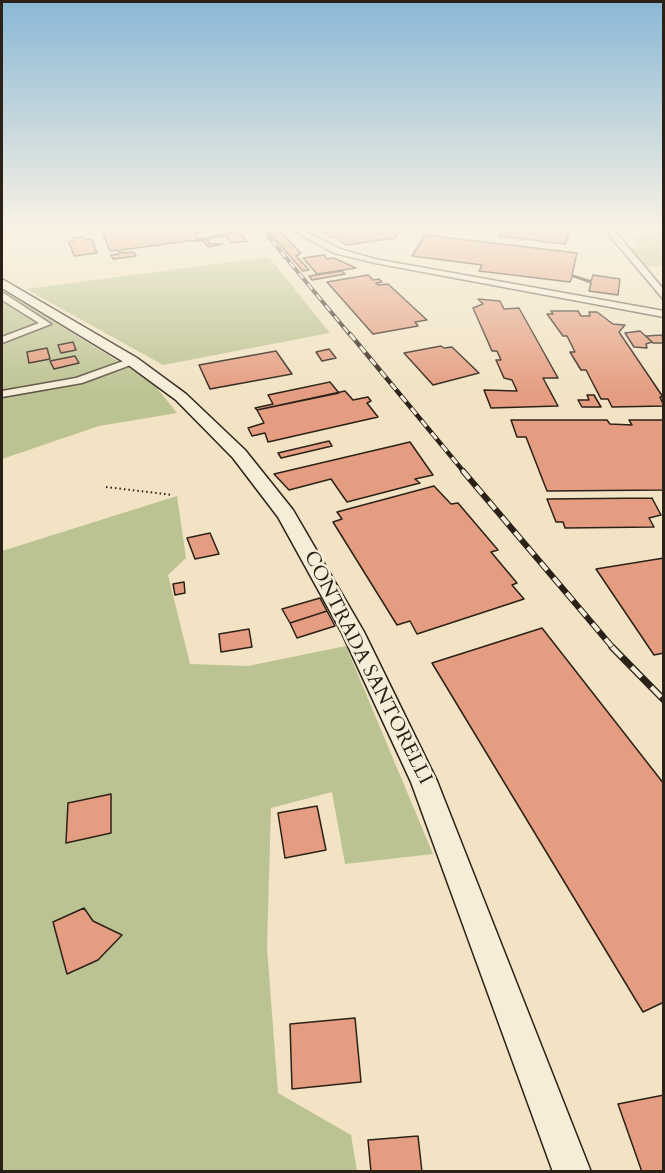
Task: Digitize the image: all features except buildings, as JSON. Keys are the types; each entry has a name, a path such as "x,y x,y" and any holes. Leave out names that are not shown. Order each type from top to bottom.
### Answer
{"main road":[{"name":"CONTRADA SANTORELLI","path":"5,285 132,360 181,397 239,454 286,514 328,586 424,781 572,1172"}],"street":[{"path":"504,285 663,314"},
{"path":"653,285 663,297"},
{"path":"2,296 46,324 2,340"},
{"path":"2,394 78,381 132,360"}],"path":[{"path":"106,487 173,495"}],"green space":[{"path":"58,285 291,285 330,333 163,365 26,289"},
{"path":"2,290 152,382 177,413 99,426 2,459"},
{"path":"177,496 186,558 168,575 190,664 248,666 346,646 433,854 345,864 332,792 271,808 267,947 278,1093 351,1135 357,1171 2,1171 2,551"}],"railway":[{"path":"308,285 351,336"},
{"path":"350,334 464,472"},
{"path":"463,471 614,649"},
{"path":"612,647 664,700"}]}
